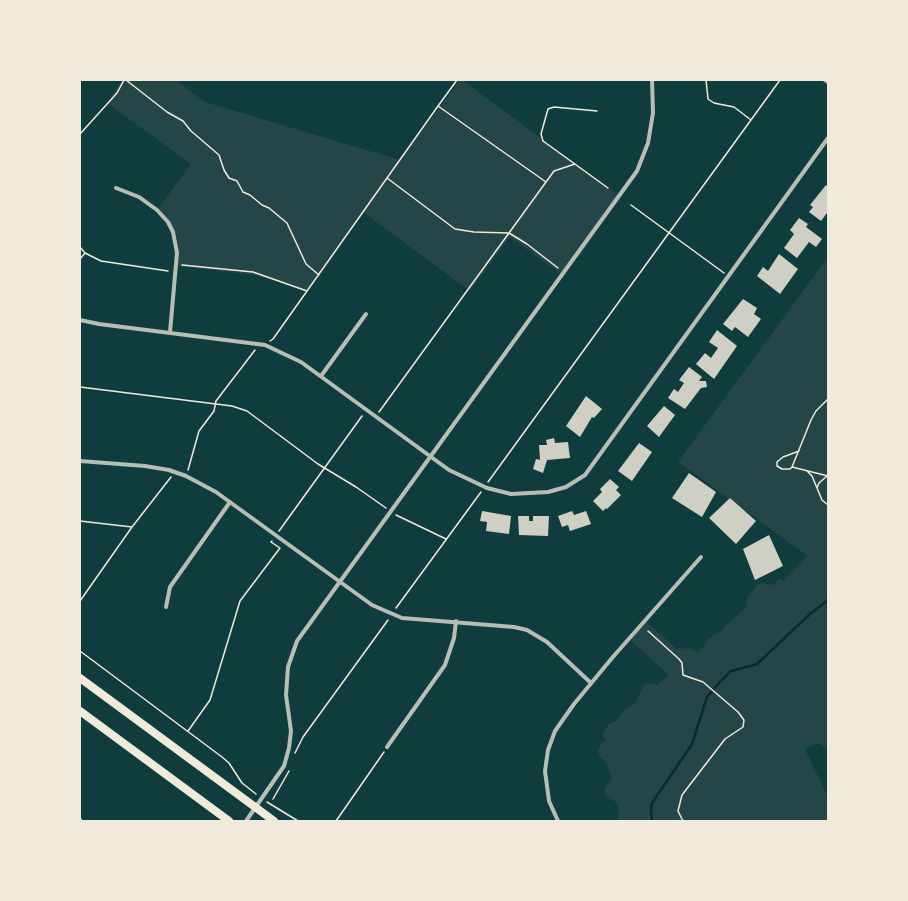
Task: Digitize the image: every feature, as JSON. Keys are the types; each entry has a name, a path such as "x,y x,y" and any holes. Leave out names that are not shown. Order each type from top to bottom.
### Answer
{"main road":[{"path":"80,678 274,821"},
{"path":"80,711 229,821"}],"street":[{"path":"246,821 284,766 289,748 291,731 286,695 288,667 293,649 339,582 637,171 648,143 653,113 652,80"},
{"path":"80,320 99,324 264,344 301,362 322,376 448,470 464,478 484,487 511,494 535,494 566,487 585,475 828,138"},
{"path":"116,188 139,197 157,210 168,222 176,242 176,268 170,332"},
{"path":"322,376 366,314"},
{"path":"80,461 145,466 169,470 186,476 201,483 230,502 339,582 372,604 393,612 402,618 456,621 514,627 532,633 547,642 591,683"},
{"path":"166,607 170,586 230,502"},
{"path":"558,821 547,791 545,770 548,750 560,722 591,683 701,557"},
{"path":"387,747 445,665 454,638 456,621"}],"path":[{"path":"80,134 117,93 125,80 167,112 183,121 191,131 219,155 228,178 237,181 243,192 269,208 287,223 306,264 319,275"},
{"path":"706,80 708,99 714,103 734,108 751,120"},
{"path":"295,755 303,737 780,80"},
{"path":"186,476 199,431 214,411 215,404 255,349 273,339 455,81"},
{"path":"438,106 546,182"},
{"path":"597,111 554,107 548,109 542,134 543,141 608,188"},
{"path":"188,731 210,700 240,601 280,548 271,542 362,416 371,422 376,416 554,171 575,164"},
{"path":"387,178 455,228 474,232 509,232 538,252 564,273"},
{"path":"631,204 670,232 682,244 728,277"},
{"path":"80,247 85,253 101,261 172,271 182,265 253,272 307,291"},
{"path":"80,259 85,253"},
{"path":"80,387 232,406 247,410 324,468 356,487 398,517 446,539"},
{"path":"792,467 816,411 828,400"},
{"path":"799,451 782,458 777,462 777,466 782,469 790,469 792,467 827,476"},
{"path":"807,471 812,476 822,500 828,505"},
{"path":"80,601 132,527 171,476"},
{"path":"817,489 819,483 827,476"},
{"path":"80,521 132,527"},
{"path":"648,631 679,659 682,663 683,674 706,685 742,716 744,724 740,730 725,739 682,795 678,811 682,821"},
{"path":"80,651 229,763 242,783 254,793"},
{"path":"336,821 387,747"},
{"path":"273,799 291,768"},
{"path":"268,802 298,821"}],"shaded area":[{"path":"122,80 176,80 205,102 400,160 460,80 462,80 620,196 562,275 510,237 470,291 364,213 306,290 255,275 176,266 173,232 157,210 191,164 107,103"},
{"path":"828,257 828,750 819,743 805,749 828,797 828,821 618,821 619,807 615,801 609,799 605,794 605,787 611,780 611,776 607,764 600,757 598,750 602,742 605,741 603,734 608,725 616,721 624,711 635,703 645,683 657,685 669,675 629,639 645,621 677,649 689,648 697,652 700,651 709,638 720,632 733,618 746,608 747,598 757,585 763,583 773,585 779,579 784,580 808,556 678,462"}],"building":[{"path":"826,185 828,187 828,214 827,213 821,221 809,212 813,207 810,205"},
{"path":"799,218 808,224 806,227 822,239 816,247 809,242 797,258 784,248 794,234 790,230"},
{"path":"779,254 798,269 780,294 757,276 763,267 768,271"},
{"path":"743,299 757,308 754,314 761,319 748,337 735,327 732,331 723,324"},
{"path":"717,330 737,346 714,379 696,364 705,353 711,358 718,348 709,342"},
{"path":"689,367 702,377 699,381 706,381 707,387 701,388 685,409 668,398 674,389 678,392 684,383 679,380"},
{"path":"586,396 602,409 594,418 592,417 580,437 566,426"},
{"path":"664,406 675,415 659,437 647,426"},
{"path":"554,438 555,443 568,442 570,458 547,460 543,473 533,469 536,459 540,460 539,445 547,445 546,440"},
{"path":"639,443 652,452 632,481 618,471"},
{"path":"689,473 716,492 702,517 672,498"},
{"path":"610,479 619,487 616,490 621,495 603,511 593,501 602,492 600,489"},
{"path":"730,498 756,521 736,544 709,518"},
{"path":"482,511 511,516 509,534 486,531 487,522 480,521"},
{"path":"572,511 574,515 586,511 591,524 570,531 568,525 562,527 558,516"},
{"path":"518,516 529,516 529,521 533,521 533,516 549,516 548,536 519,535"},
{"path":"769,535 783,566 755,580 743,549"}],"waterway":[{"path":"652,821 652,803 692,744 707,697 731,671 757,664 810,614 828,600"}]}
